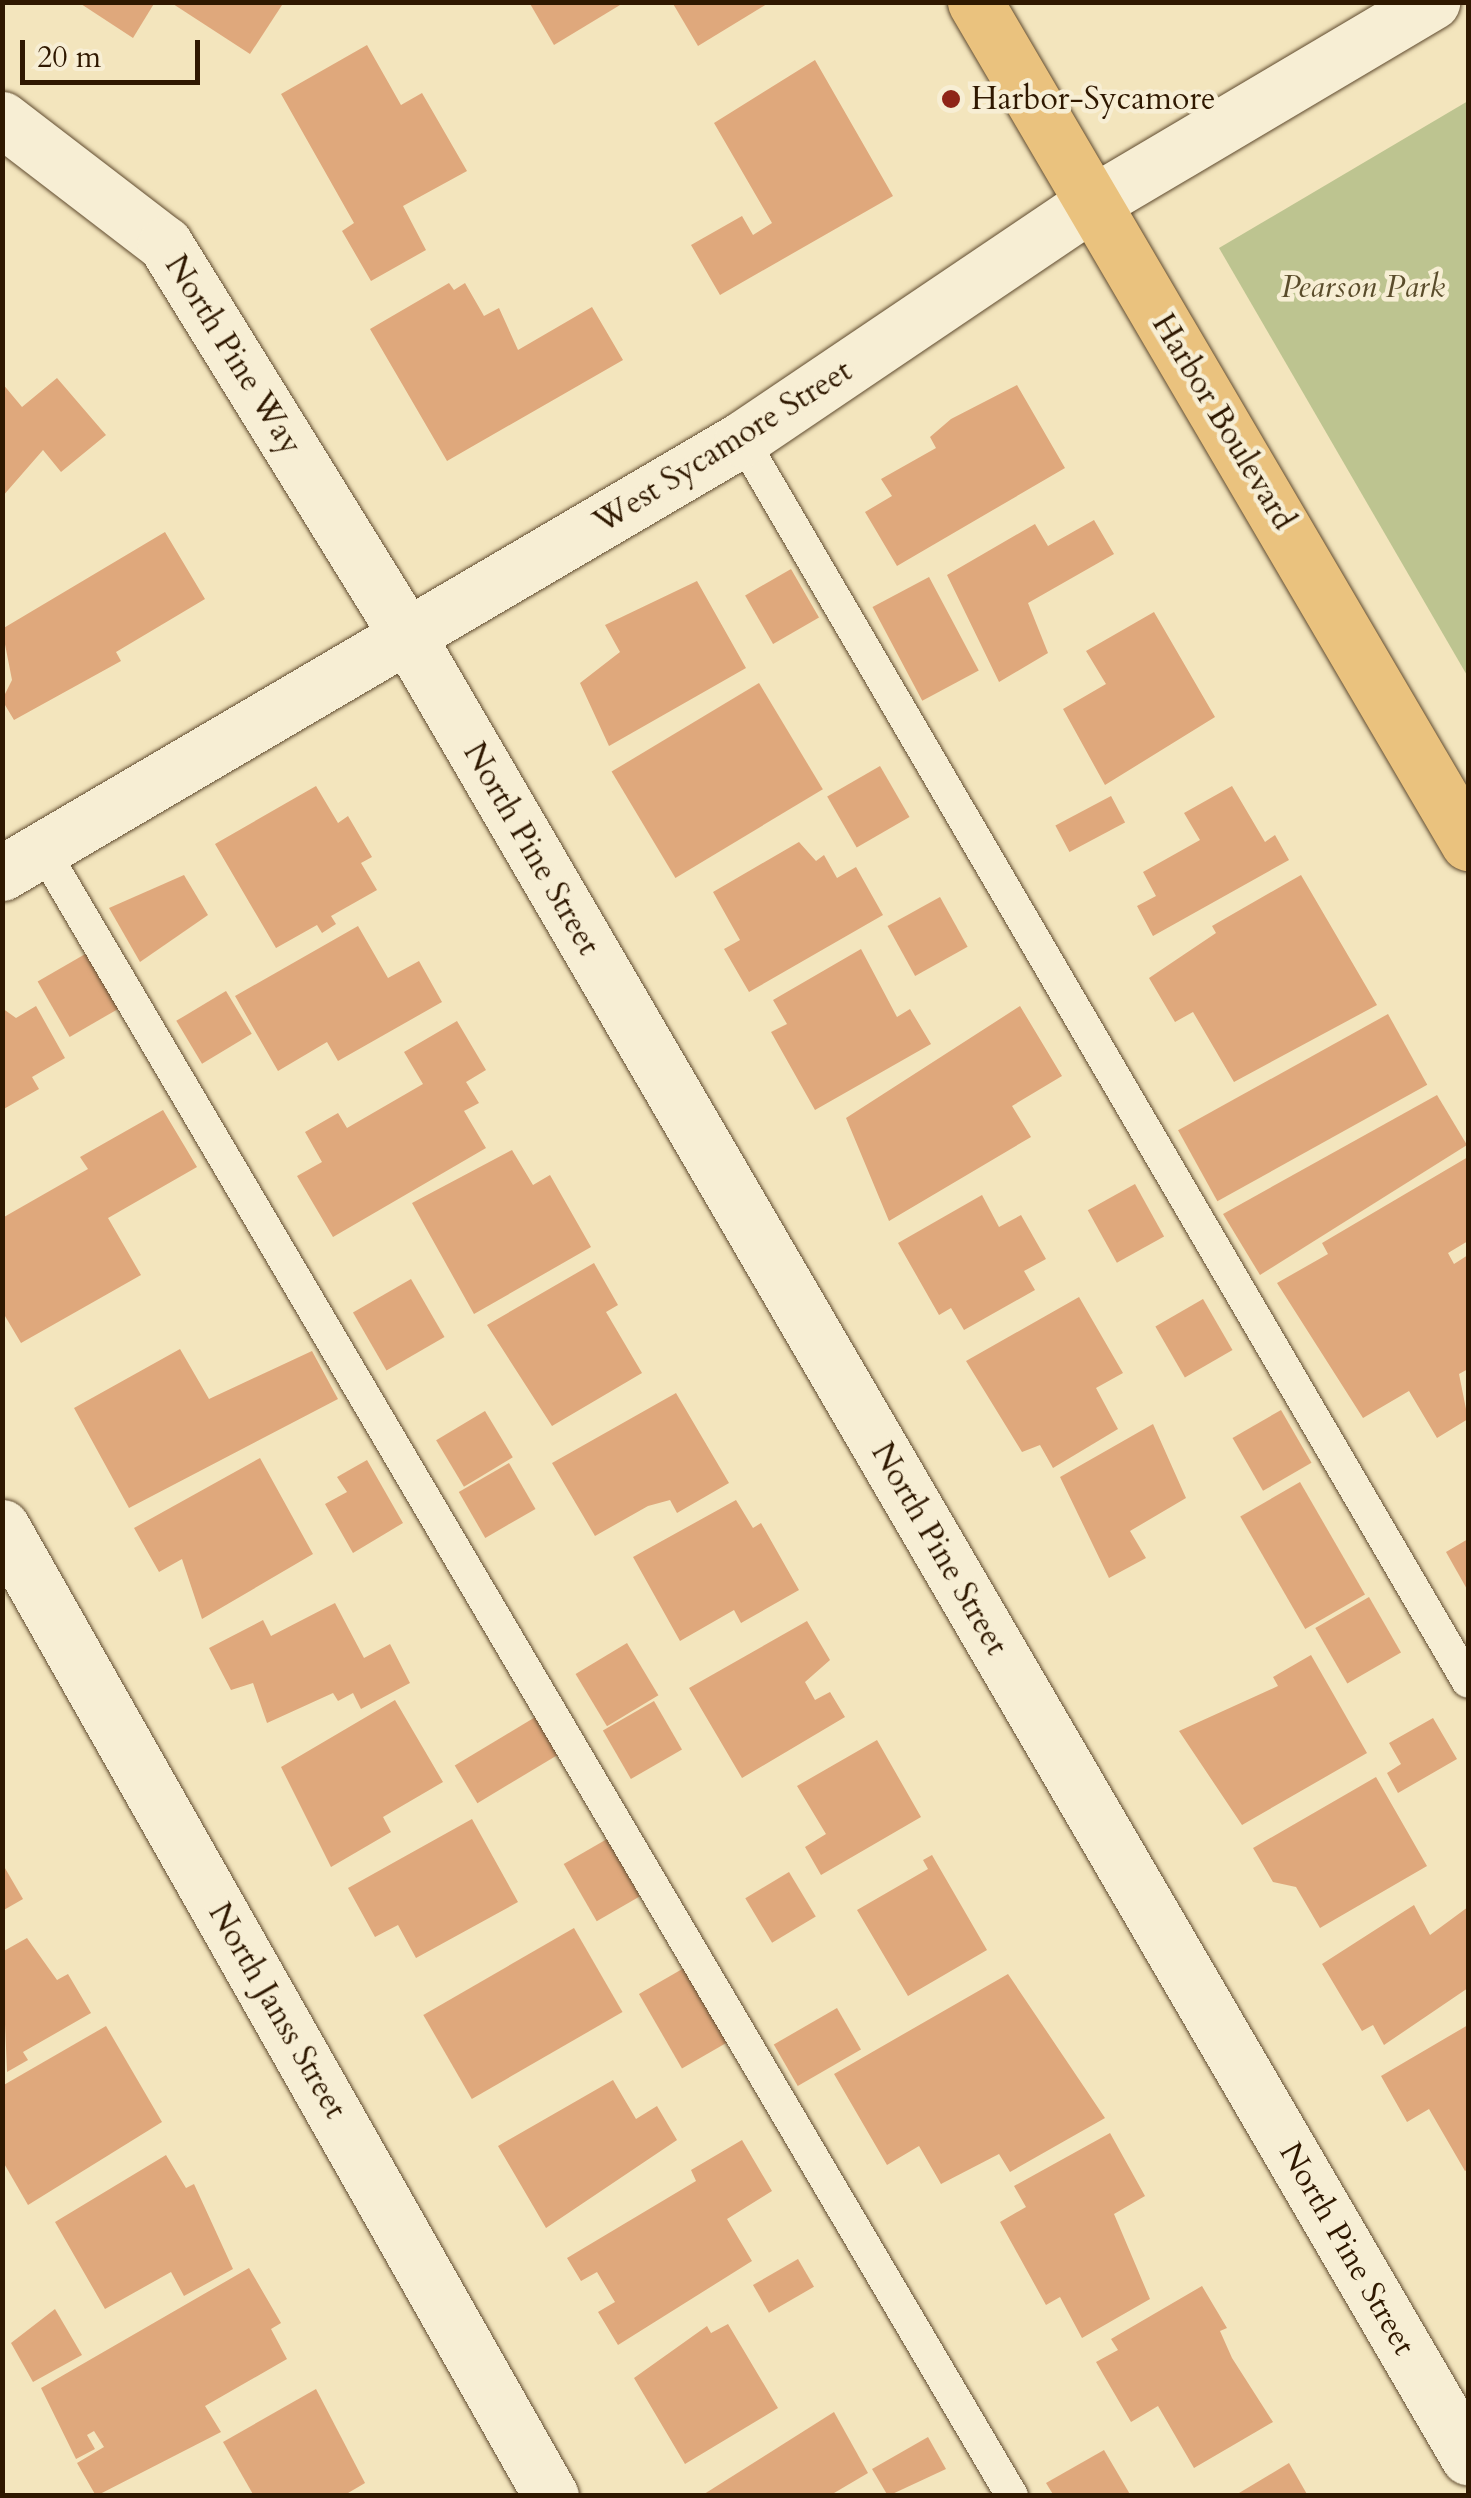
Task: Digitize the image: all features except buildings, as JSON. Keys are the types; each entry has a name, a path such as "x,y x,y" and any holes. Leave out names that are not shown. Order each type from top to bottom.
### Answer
{"main road":[{"name":"Harbor Boulevard","path":"975,2 1468,843"}],"street":[{"name":"West Sycamore Street","path":"23,862 410,640 742,439 1094,202 1432,2"},
{"name":"North Pine Way","path":"2,119 164,244 410,640"},
{"name":"North Pine Street","path":"410,640 1468,2458"},
{"name":"North Janss Street","path":"2,1527 551,2496"}],"lane":[{"path":"742,439 1468,1682"},
{"path":"23,862 1012,2496"}],"green space":[{"name":"Pearson Park","path":"1468,101 1468,677 1219,248"}],"place":[{"name":"Harbor-Sycamore","path":"951,99"}]}
